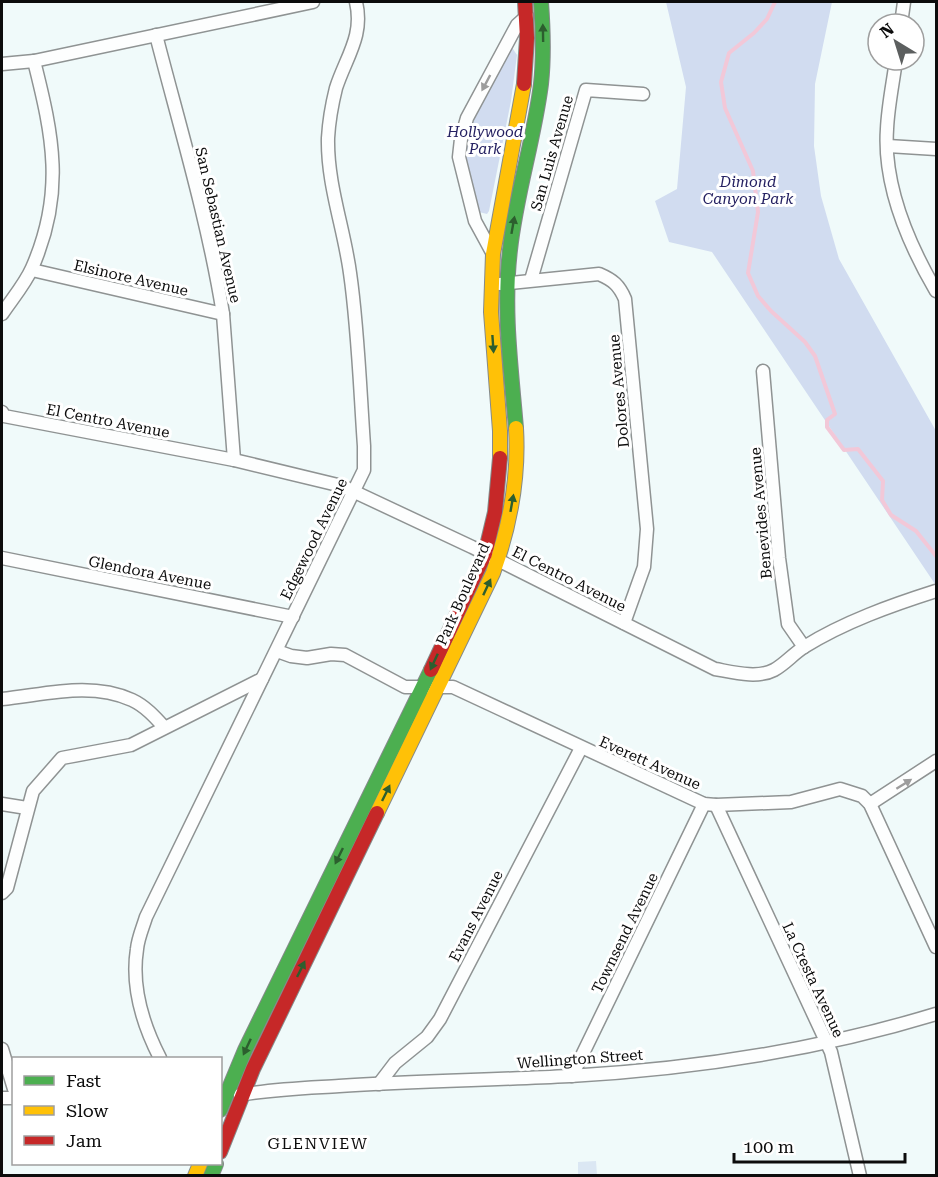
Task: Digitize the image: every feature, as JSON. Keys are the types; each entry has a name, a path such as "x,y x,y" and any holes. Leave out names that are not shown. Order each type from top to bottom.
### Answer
{"main road":[{"name":"Park Boulevard","path":"222,1147 275,1021 438,687 498,560 507,530 516,473 516,436 507,325 507,283 513,225 543,67 541,2"},
{"name":"Park Boulevard","path":"222,1102 485,554 495,512 500,472 500,431 490,285 493,254 526,74 526,9"}],"street":[{"path":"2,64 34,60 313,2"},
{"name":"Edgewood Avenue","path":"159,1057 147,1033 135,975 137,948 146,917 364,470 351,274 333,192 328,138 330,115 337,87 358,34 360,23 356,2"},
{"name":"Park Boulevard","path":"493,254 476,221 459,157 461,139 467,118 526,9"},
{"name":"San Sebastian Avenue","path":"156,35 209,238 223,314 234,460"},
{"path":"2,314 32,270 48,224 54,169 48,116 34,60"},
{"path":"894,72 886,131 890,176 899,218 936,291"},
{"name":"San Luis Avenue","path":"531,280 586,90 643,94"},
{"path":"888,146 936,149"},
{"name":"Elsinore Avenue","path":"32,270 223,314"},
{"name":"Dolores Avenue","path":"490,285 599,274 613,279 621,288 625,299 647,529 645,567 624,623"},
{"name":"Benevides Avenue","path":"763,371 778,558 788,624 804,647"},
{"name":"El Centro Avenue","path":"2,415 234,460 342,486 498,560 715,669 743,675 773,671 804,647 895,604 936,591"},
{"name":"Glendora Avenue","path":"2,558 294,617"},
{"name":"Everett Avenue","path":"277,651 307,658 331,654 345,655 405,687 453,687 710,805 791,802 840,789 862,796 870,804"},
{"path":"2,892 7,888 33,791 62,758 131,745 262,680"},
{"path":"2,699 62,691 96,690 132,700 150,712 164,727"},
{"name":"Evans Avenue","path":"379,1084 395,1064 427,1037 440,1019 580,747"},
{"path":"936,761 870,804 936,947"},
{"path":"2,804 27,808"},
{"name":"La Cresta Avenue","path":"710,805 831,1052 860,1176"},
{"name":"Townsend Avenue","path":"572,1076 710,805"},
{"name":"Wellington Street","path":"222,1102 243,1094 261,1091 572,1076 683,1067 826,1043 894,1027 936,1014"},
{"path":"2,1049 12,1082"}],"green space":[{"name":"Dimond Canyon Park","path":"666,2 832,2 815,84 814,146 821,196 839,259 936,431 936,584 712,252 669,242 655,201 677,189 686,87"},
{"name":"Hollywood Park","path":"510,49 513,49 517,55 511,101 487,214 479,212 467,169 466,143 477,108"}],"shaded area":[{"path":"596,1161 597,1175 578,1175 578,1162"}],"waterway":[{"path":"775,2 767,19 729,53 721,82 725,108 753,171 758,212 748,273 758,296 805,342 815,356 835,414 827,420 827,427 844,450 858,449 883,481 882,500 891,515 916,531 936,556"}],"traffic: fast":[{"path":"516,428 508,339 508,272 516,208 541,84 543,64 541,2"},
{"path":"222,1105 245,1050 431,670"},
{"path":"211,1176 216,1165"}],"traffic: slow":[{"path":"500,458 491,312 493,254 524,84"},
{"path":"377,813 493,573 512,502 517,447 516,428"},
{"path":"195,1176 200,1165"}],"traffic: jam":[{"path":"524,84 527,38 525,2"},
{"path":"431,670 485,554 495,512 500,458"},
{"path":"222,1147 253,1069 377,813"}],"district":[{"name":"GLENVIEW","path":"318,1143"}]}
